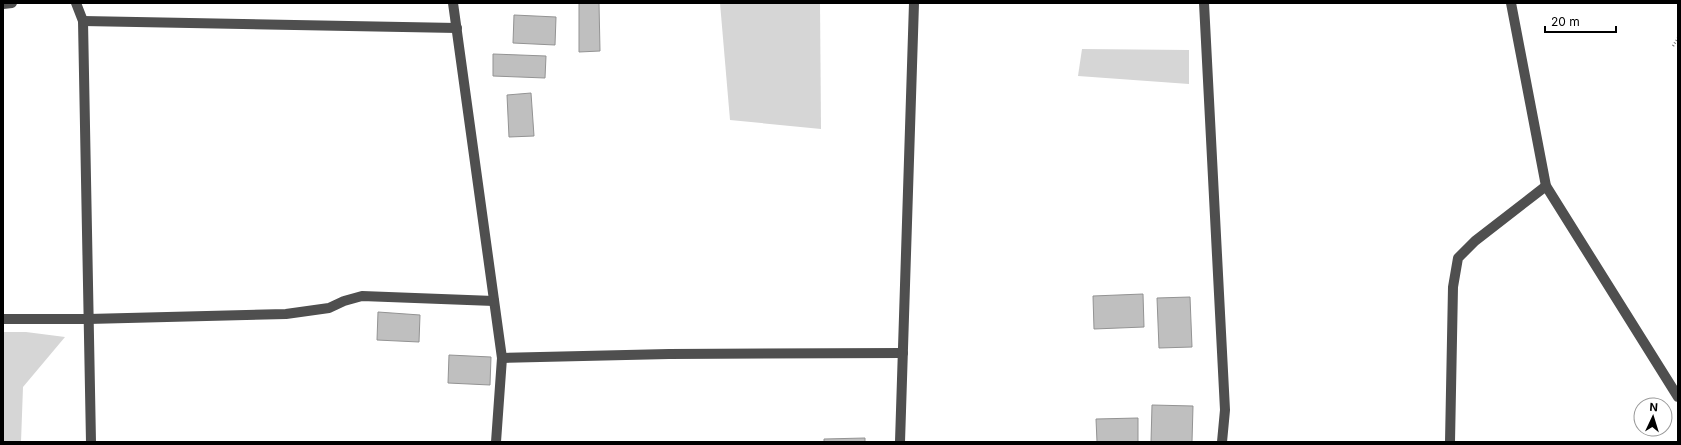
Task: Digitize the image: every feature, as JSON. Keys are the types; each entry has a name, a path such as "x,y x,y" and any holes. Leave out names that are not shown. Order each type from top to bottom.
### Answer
{"street":[{"path":"3,4 12,3"},
{"path":"76,3 83,21 90,442"},
{"path":"453,3 502,358 496,442"},
{"path":"900,442 914,3"},
{"path":"1204,3 1225,410 1222,442"},
{"path":"1511,3 1546,186 1678,397"},
{"path":"83,21 457,28"},
{"path":"1450,442 1453,287 1458,258 1475,241 1546,186"},
{"path":"3,319 88,319 286,314 329,308 344,301 362,296 494,301"},
{"path":"502,358 660,354 903,353"}],"path":[{"path":"1673,46 1678,38"}],"shaded area":[{"path":"720,3 820,3 821,129 730,120"},
{"path":"1082,49 1189,50 1189,84 1078,76"},
{"path":"3,332 26,332 65,337 23,387 21,442 3,442"}],"building":[{"path":"579,3 599,3 600,51 579,52"},
{"path":"514,15 556,17 555,45 513,43"},
{"path":"493,54 546,56 545,78 493,76"},
{"path":"531,93 534,136 509,137 507,95"},
{"path":"1143,294 1144,327 1094,329 1093,296"},
{"path":"1190,297 1192,347 1159,348 1157,298"},
{"path":"378,312 420,315 419,342 377,340"},
{"path":"449,355 491,357 490,385 448,383"},
{"path":"1152,405 1193,406 1192,442 1151,442"},
{"path":"1138,418 1138,442 1097,442 1096,419"},
{"path":"865,438 865,442 824,442 824,439"}]}
